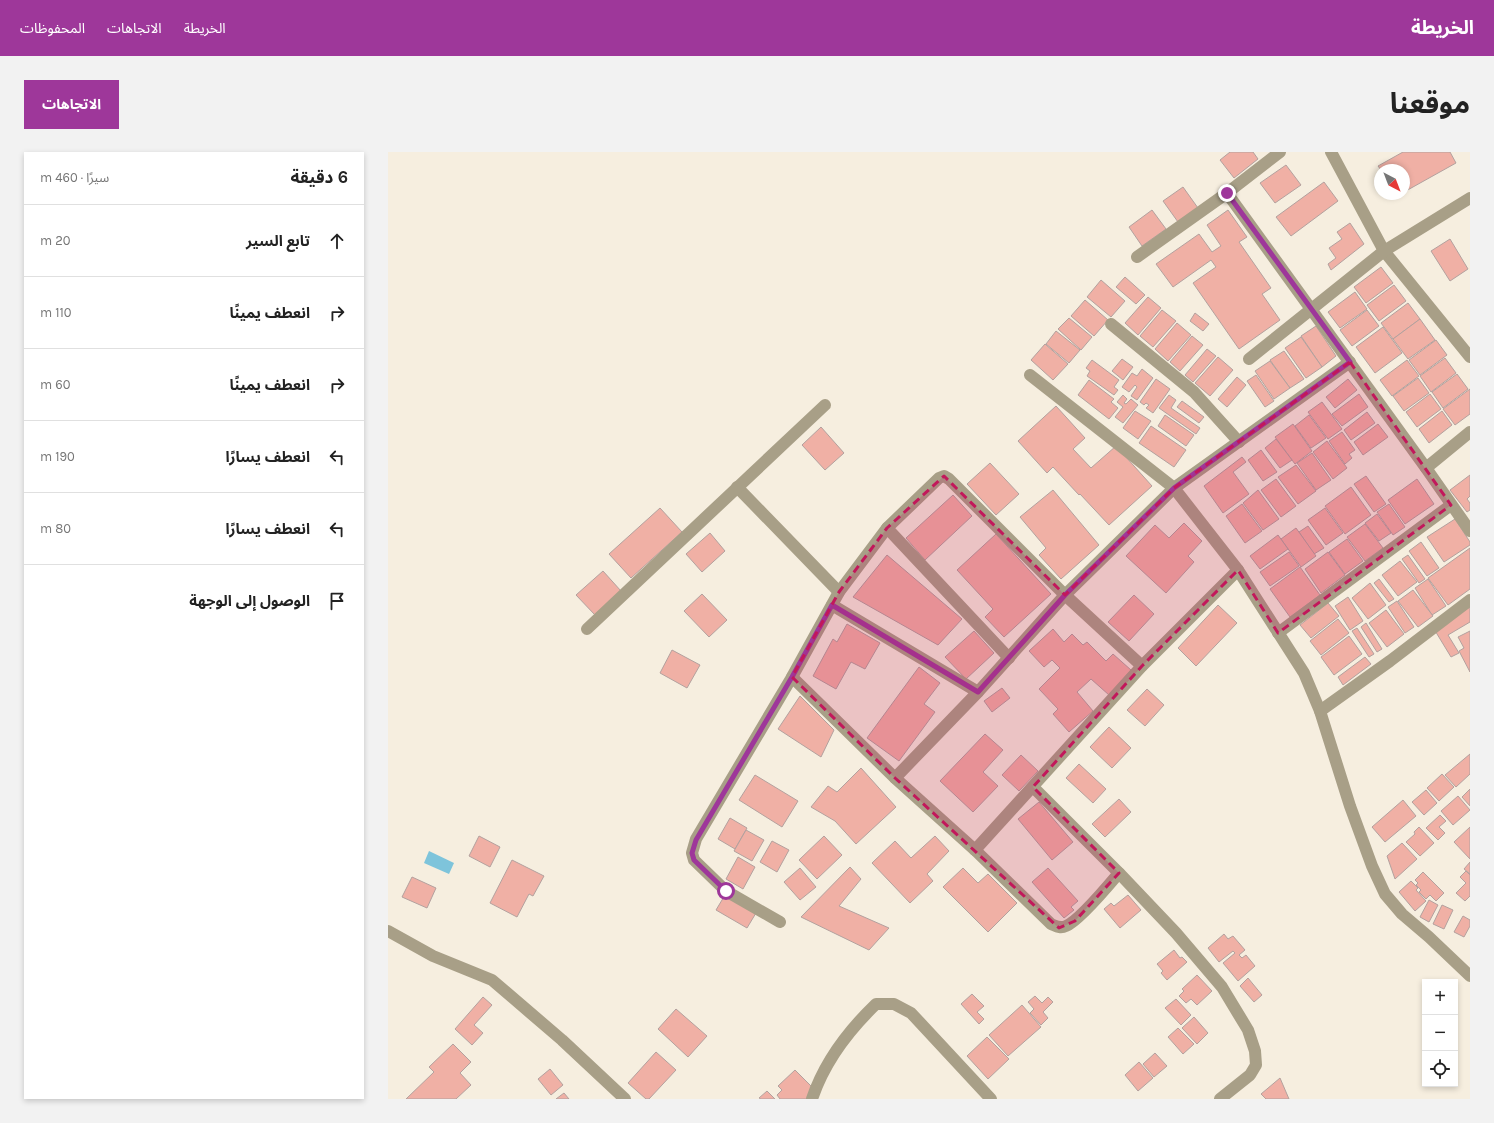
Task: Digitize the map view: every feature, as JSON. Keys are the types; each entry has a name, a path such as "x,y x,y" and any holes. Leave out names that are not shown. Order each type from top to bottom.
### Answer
{"street":[{"path":"1137,258 1227,193 1280,152"},
{"path":"1331,152 1384,251 1470,357"},
{"path":"1227,193 1350,362 1470,531"},
{"path":"1249,359 1384,251 1470,198"},
{"path":"1111,324 1194,392 1239,442"},
{"path":"895,778 1010,658 1065,595 1174,488 1350,362"},
{"path":"1030,375 1174,488 1238,570 1304,673 1320,711 1350,806 1372,866 1385,894 1402,914 1470,976"},
{"path":"587,629 824,405"},
{"path":"1426,468 1470,432"},
{"path":"780,922 726,891 694,860 692,853 696,840 792,677 839,592 887,528 939,478 944,476 949,479 1065,595 1142,666"},
{"path":"737,487 839,592"},
{"path":"1278,633 1451,505"},
{"path":"887,528 1010,658"},
{"path":"975,850 1142,666 1238,570"},
{"path":"1320,711 1390,661 1470,600"},
{"path":"832,605 978,692"},
{"path":"792,677 895,778 975,850 1051,924 1058,928 1065,927 1074,921 1119,873"},
{"path":"1032,787 1119,873 1176,933 1222,987 1248,1030 1255,1051 1256,1065 1250,1075 1220,1099"},
{"path":"388,931 433,956 492,980 562,1040 625,1099"},
{"path":"812,1099 836,1051 859,1020 876,1004 894,1004 911,1013 991,1099"}],"highlighted area":[{"path":"1350,362 1451,505 1278,633 1238,570 1142,666 1033,787 1119,873 1075,921 1059,928 895,778 792,677 839,592 887,528 944,476 1065,595 1174,488"}],"water":[{"path":"429,851 454,863 449,874 424,863"}],"building":[{"path":"1230,152 1253,152 1258,159 1234,178 1220,160"},
{"path":"1403,152 1450,152 1456,163 1410,189 1410,164 1382,164"},
{"path":"1286,165 1301,185 1275,203 1260,183"},
{"path":"1324,182 1338,201 1291,236 1276,217"},
{"path":"1183,187 1198,208 1178,222 1163,201"},
{"path":"1152,210 1166,229 1142,246 1129,227"},
{"path":"1228,210 1247,237 1239,242 1271,288 1262,294 1280,320 1239,349 1193,283 1216,267 1211,260 1173,287 1156,264 1199,234 1212,252 1221,246 1207,225"},
{"path":"1350,223 1364,244 1331,270 1328,264 1336,258 1329,248 1342,239 1337,232"},
{"path":"1450,239 1468,269 1450,281 1431,251"},
{"path":"1381,267 1393,283 1366,303 1354,287"},
{"path":"1125,277 1145,295 1136,304 1116,287"},
{"path":"1101,280 1125,301 1111,317 1087,297"},
{"path":"1394,285 1406,301 1379,321 1367,305"},
{"path":"1355,292 1367,309 1340,328 1328,312"},
{"path":"1148,297 1161,308 1138,335 1125,323"},
{"path":"1085,300 1108,320 1094,336 1071,316"},
{"path":"1408,303 1420,319 1393,339 1381,323"},
{"path":"1162,310 1176,321 1153,347 1140,336"},
{"path":"1367,310 1379,326 1352,346 1340,330"},
{"path":"1195,313 1209,324 1203,331 1190,321"},
{"path":"1069,318 1092,337 1081,350 1058,329"},
{"path":"1420,319 1435,340 1408,359 1393,339"},
{"path":"1177,323 1191,335 1168,361 1155,349"},
{"path":"1316,326 1336,356 1322,367 1301,336"},
{"path":"1383,327 1402,353 1375,373 1356,347"},
{"path":"1056,331 1080,350 1069,363 1046,344"},
{"path":"1192,336 1203,345 1180,371 1170,362"},
{"path":"1301,337 1322,367 1306,378 1285,348"},
{"path":"1436,340 1447,355 1420,375 1409,360"},
{"path":"1045,344 1068,364 1053,380 1031,360"},
{"path":"1207,349 1216,356 1193,382 1185,375"},
{"path":"1284,351 1304,379 1290,388 1270,360"},
{"path":"1218,357 1233,370 1210,396 1195,383"},
{"path":"1445,358 1456,373 1431,392 1420,376"},
{"path":"1122,359 1133,367 1123,380 1112,371"},
{"path":"1092,360 1119,380 1114,387 1118,390 1114,395 1087,376 1090,371 1086,368"},
{"path":"1407,360 1419,376 1392,396 1380,380"},
{"path":"1270,361 1290,388 1274,399 1255,371"},
{"path":"1142,369 1153,378 1137,400 1131,396 1137,387 1135,385 1129,392 1122,387 1132,373 1137,376"},
{"path":"1457,374 1468,389 1443,408 1432,392"},
{"path":"1256,375 1274,401 1265,407 1247,381"},
{"path":"1237,377 1246,385 1227,407 1218,399"},
{"path":"1418,378 1429,393 1404,411 1393,396"},
{"path":"1156,379 1170,389 1153,413 1146,408 1149,405 1146,403 1144,405 1140,402"},
{"path":"1348,379 1357,390 1335,408 1326,397"},
{"path":"1089,380 1114,399 1111,402 1118,408 1109,419 1078,395"},
{"path":"1470,389 1470,414 1455,425 1443,409"},
{"path":"1359,394 1368,407 1342,426 1332,414"},
{"path":"1430,394 1441,409 1417,427 1406,412"},
{"path":"1123,395 1127,399 1124,403 1126,404 1131,399 1138,405 1123,423 1115,417 1123,407 1117,402"},
{"path":"1169,395 1176,400 1171,408 1200,428 1196,434 1159,408"},
{"path":"1182,401 1204,417 1199,423 1177,407"},
{"path":"1322,402 1342,429 1328,439 1308,412"},
{"path":"1056,406 1085,438 1073,449 1091,468 1116,446 1152,486 1109,525 1053,467 1047,473 1018,441"},
{"path":"1135,411 1151,421 1138,439 1123,428"},
{"path":"1442,411 1452,425 1429,443 1419,429"},
{"path":"1367,412 1375,423 1351,440 1344,430"},
{"path":"1165,415 1194,435 1186,446 1158,426"},
{"path":"1309,415 1326,438 1311,448 1295,426"},
{"path":"1293,424 1312,451 1295,464 1275,437"},
{"path":"1378,424 1388,437 1363,455 1354,442"},
{"path":"1151,426 1186,450 1174,467 1139,443"},
{"path":"821,427 844,453 825,470 802,445"},
{"path":"1342,432 1355,450 1349,454 1352,458 1345,464 1329,441"},
{"path":"1276,439 1292,460 1280,468 1265,448"},
{"path":"1327,441 1347,468 1333,479 1313,452"},
{"path":"1261,450 1277,472 1263,481 1248,460"},
{"path":"1312,453 1331,480 1316,490 1297,463"},
{"path":"1242,457 1246,462 1233,472 1249,494 1223,513 1204,486"},
{"path":"990,463 1019,494 996,515 967,484"},
{"path":"1296,465 1316,491 1298,504 1278,477"},
{"path":"1470,475 1470,496 1467,499 1470,503 1470,510 1467,512 1450,490"},
{"path":"1366,476 1386,504 1374,512 1354,484"},
{"path":"1276,479 1296,506 1281,517 1261,490"},
{"path":"1417,479 1434,504 1405,524 1388,500"},
{"path":"1351,487 1371,515 1345,534 1325,506"},
{"path":"1053,490 1099,545 1061,579 1039,555 1046,548 1020,517"},
{"path":"1258,490 1279,519 1263,530 1243,503"},
{"path":"953,495 972,516 925,560 906,538"},
{"path":"1242,504 1262,531 1245,543 1226,516"},
{"path":"1389,504 1405,527 1393,535 1377,512"},
{"path":"660,508 682,532 631,578 609,554"},
{"path":"1325,508 1343,533 1326,545 1308,520"},
{"path":"1377,514 1391,533 1379,541 1365,523"},
{"path":"1455,519 1470,542 1470,545 1444,562 1427,537"},
{"path":"1184,523 1202,541 1188,556 1194,562 1166,593 1126,556 1155,525 1169,538"},
{"path":"1365,524 1383,548 1365,561 1347,537"},
{"path":"1308,526 1324,548 1314,554 1299,532"},
{"path":"1296,528 1316,556 1301,567 1281,539"},
{"path":"710,533 725,551 702,572 686,554"},
{"path":"996,534 1051,594 1004,637 985,617 993,609 957,570"},
{"path":"1278,535 1288,549 1260,569 1250,556"},
{"path":"1347,539 1363,561 1345,574 1329,552"},
{"path":"1421,542 1439,568 1427,576 1409,551"},
{"path":"1470,548 1470,589 1448,605 1428,578"},
{"path":"1289,552 1299,566 1270,586 1260,572"},
{"path":"1328,552 1345,575 1321,593 1305,569"},
{"path":"887,555 962,619 938,645 853,597"},
{"path":"1408,555 1425,579 1419,583 1402,559"},
{"path":"1400,561 1417,582 1398,596 1382,575"},
{"path":"1300,567 1320,595 1290,617 1270,589"},
{"path":"603,571 621,591 595,615 576,595"},
{"path":"1379,579 1394,599 1389,602 1374,583"},
{"path":"1428,579 1446,606 1432,615 1415,588"},
{"path":"1370,583 1386,605 1368,619 1352,598"},
{"path":"1413,590 1433,616 1418,627 1398,601"},
{"path":"702,594 727,620 709,637 684,611"},
{"path":"1134,595 1154,614 1129,641 1108,622"},
{"path":"1348,597 1363,621 1350,630 1335,606"},
{"path":"1397,601 1414,627 1405,633 1388,607"},
{"path":"1328,603 1339,616 1311,638 1300,625"},
{"path":"1218,605 1237,623 1196,666 1178,648"},
{"path":"1470,607 1470,622 1448,635 1459,653 1451,657 1434,629"},
{"path":"1386,610 1404,634 1387,647 1369,623"},
{"path":"1338,619 1349,633 1321,655 1310,641"},
{"path":"1366,623 1382,649 1377,652 1361,627"},
{"path":"847,624 880,643 865,669 851,662 836,689 813,676 833,639 837,642"},
{"path":"1357,628 1374,654 1369,657 1352,631"},
{"path":"1053,629 1064,642 1072,634 1083,645 1087,642 1106,661 1113,654 1131,670 1109,695 1091,679 1077,692 1093,711 1069,732 1053,714 1058,709 1039,689 1060,668 1052,660 1044,667 1029,651"},
{"path":"974,631 994,653 966,679 945,657"},
{"path":"1470,631 1470,672 1459,651 1464,648 1458,637"},
{"path":"1349,636 1362,654 1334,675 1321,657"},
{"path":"672,650 700,665 687,688 660,673"},
{"path":"1365,657 1371,664 1343,685 1338,677"},
{"path":"919,667 940,683 924,704 935,712 899,761 867,738"},
{"path":"1002,688 1010,698 992,712 984,701"},
{"path":"1147,689 1164,705 1145,726 1127,710"},
{"path":"800,696 834,730 821,757 778,729"},
{"path":"1109,727 1131,748 1112,768 1090,747"},
{"path":"985,734 1003,750 983,772 998,786 973,812 940,781"},
{"path":"1470,754 1470,774 1456,787 1445,775"},
{"path":"1021,755 1038,771 1019,791 1002,775"},
{"path":"1079,764 1106,789 1093,803 1066,778"},
{"path":"861,768 896,807 856,844 835,821 811,807 828,786 837,792"},
{"path":"1442,774 1454,787 1439,801 1427,788"},
{"path":"755,775 798,801 782,827 739,800"},
{"path":"1470,789 1470,806 1462,797"},
{"path":"1426,790 1437,803 1424,815 1412,802"},
{"path":"1458,796 1470,810 1453,825 1441,811"},
{"path":"1119,799 1131,812 1105,837 1092,824"},
{"path":"1403,800 1416,816 1385,842 1372,827"},
{"path":"1039,802 1073,842 1052,860 1018,819"},
{"path":"1440,815 1446,821 1439,827 1445,833 1438,840 1426,828"},
{"path":"730,818 747,828 735,849 718,839"},
{"path":"1419,827 1434,843 1420,856 1406,842 1415,834 1414,832"},
{"path":"1470,827 1470,859 1454,842"},
{"path":"746,830 764,840 752,861 734,851"},
{"path":"479,836 500,847 490,867 469,856"},
{"path":"824,836 842,855 817,879 799,860"},
{"path":"935,836 949,851 927,874 933,881 910,903 872,863 895,841 911,858"},
{"path":"772,841 789,850 777,872 760,862"},
{"path":"1402,843 1417,859 1395,879 1387,856"},
{"path":"738,857 755,867 743,889 726,879"},
{"path":"512,860 544,876 533,896 529,894 517,917 490,903"},
{"path":"1470,862 1470,874 1464,869"},
{"path":"850,867 861,879 839,906 889,928 869,950 801,917"},
{"path":"800,868 816,887 800,900 784,882"},
{"path":"963,868 978,883 988,874 1017,903 988,932 943,887"},
{"path":"1048,868 1078,901 1071,907 1074,910 1064,918 1032,882"},
{"path":"1466,871 1470,875 1470,896 1465,901 1456,893 1466,883 1460,877"},
{"path":"1423,872 1444,893 1436,901 1430,895 1426,899 1419,892 1421,890 1416,885 1418,883 1415,880"},
{"path":"412,877 436,888 427,908 402,897"},
{"path":"1411,881 1418,888 1416,890 1426,901 1415,911 1399,892"},
{"path":"725,895 756,913 747,928 716,910"},
{"path":"1128,895 1141,910 1120,928 1104,909 1111,903 1114,906"},
{"path":"1429,900 1438,905 1429,922 1420,917"},
{"path":"1442,905 1453,910 1444,929 1433,924"},
{"path":"1463,916 1470,920 1470,926 1464,937 1454,932"},
{"path":"1224,934 1228,939 1233,936 1245,950 1239,955 1242,958 1246,955 1255,966 1238,981 1223,963 1235,953 1233,951 1219,962 1208,948"},
{"path":"1174,950 1180,958 1182,957 1187,962 1167,980 1161,973 1163,971 1157,964"},
{"path":"1197,975 1212,991 1197,1005 1191,999 1186,1003 1179,996 1184,991 1182,989"},
{"path":"1248,978 1262,995 1254,1002 1240,986"},
{"path":"972,994 984,1006 977,1012 984,1019 979,1024 961,1004"},
{"path":"1035,996 1042,1003 1048,997 1053,1002 1043,1012 1048,1018 1041,1025 1030,1013 1034,1009 1028,1002"},
{"path":"483,997 492,1005 474,1025 483,1033 472,1045 455,1029"},
{"path":"1176,999 1191,1015 1181,1025 1165,1008"},
{"path":"1022,1005 1041,1027 1008,1056 989,1035"},
{"path":"676,1009 707,1036 688,1057 658,1029"},
{"path":"1194,1017 1208,1033 1197,1044 1182,1028"},
{"path":"1178,1028 1194,1044 1183,1054 1168,1037"},
{"path":"987,1037 1009,1059 988,1079 967,1056"},
{"path":"453,1044 471,1062 460,1073 471,1085 456,1099 406,1099 434,1072 429,1067"},
{"path":"656,1052 676,1070 649,1099 646,1099 628,1083"},
{"path":"1155,1053 1167,1066 1154,1077 1143,1064"},
{"path":"1139,1062 1153,1078 1138,1091 1125,1075"},
{"path":"550,1069 563,1085 551,1095 538,1079"},
{"path":"795,1070 813,1088 809,1099 780,1099 777,1095 782,1090 778,1086"},
{"path":"1280,1078 1289,1099 1266,1099 1261,1094"},
{"path":"767,1091 775,1099 759,1098"},
{"path":"564,1093 569,1099 556,1099"}],"route":[{"path":"726,891 694,860 692,853 696,840 792,677 832,605 978,692 1065,595 1174,488 1350,362 1227,193"}]}
